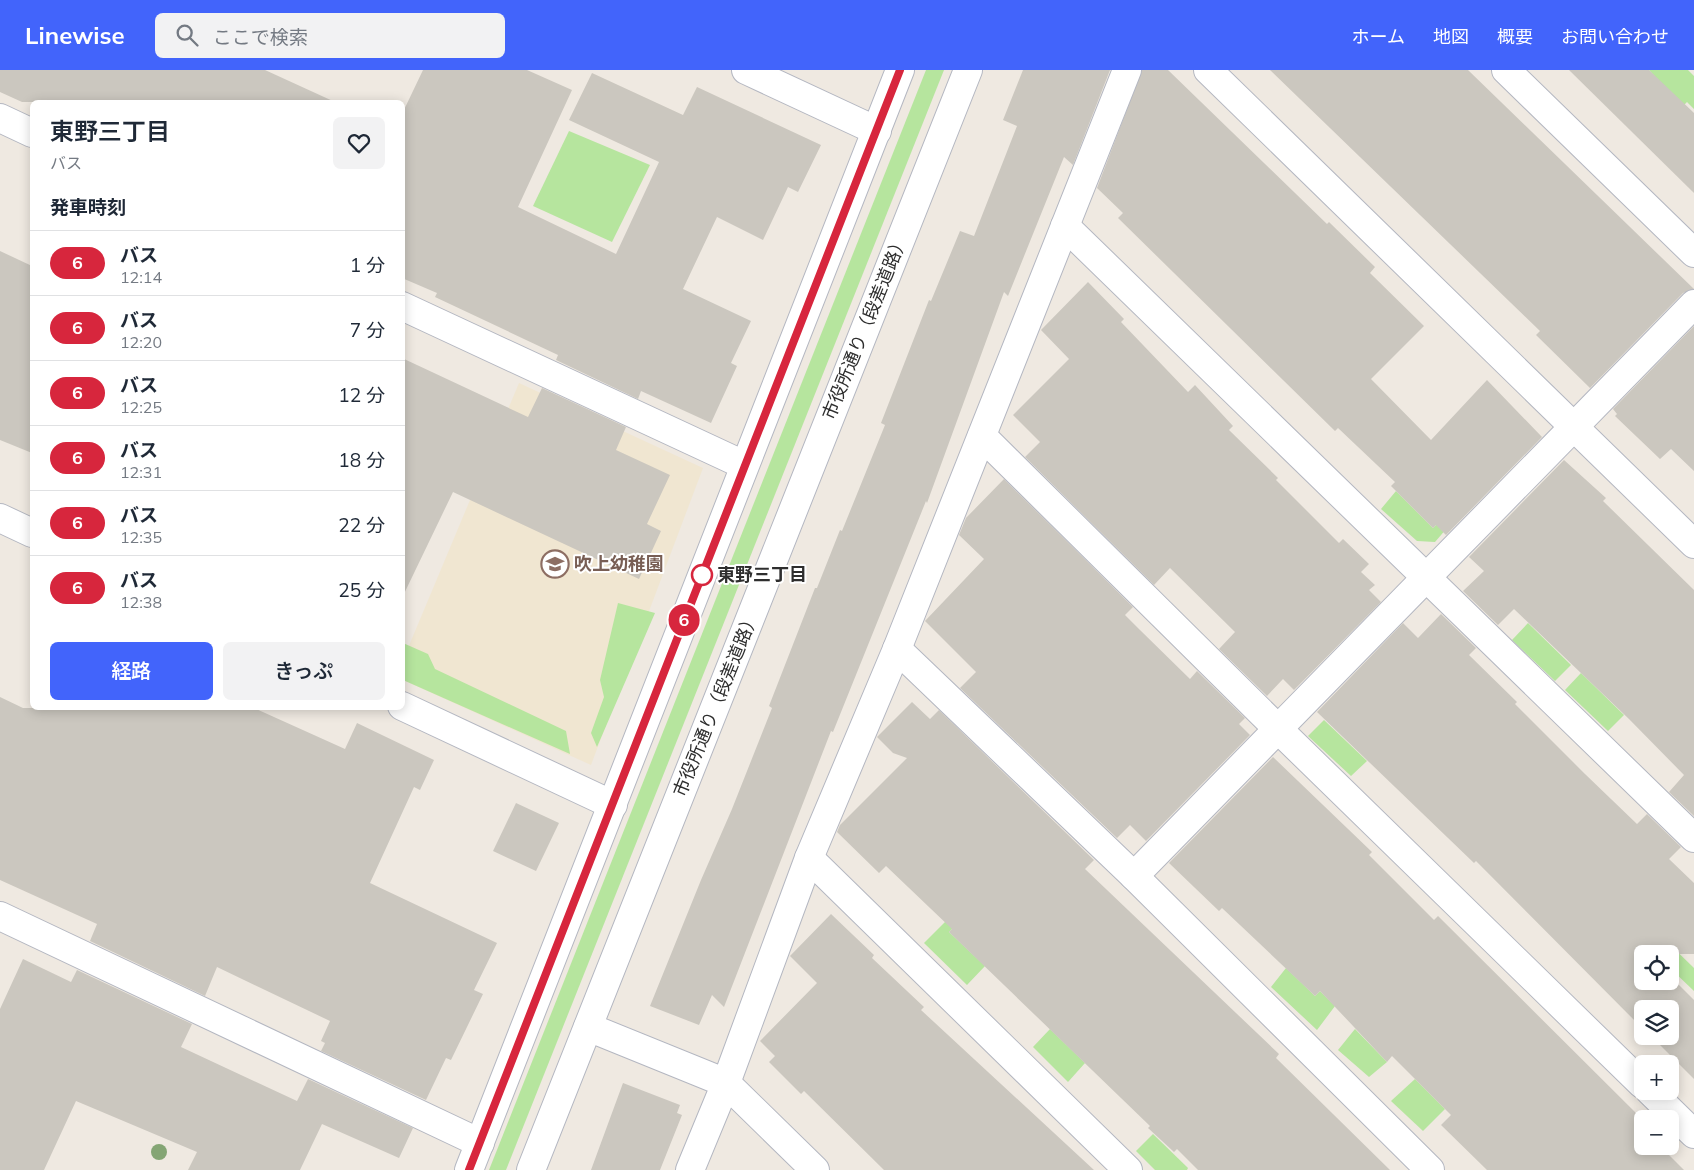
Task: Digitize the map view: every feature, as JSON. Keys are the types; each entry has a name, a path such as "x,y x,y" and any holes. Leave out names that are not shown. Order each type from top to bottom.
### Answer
{"street":[{"path":"746,70 877,131"},
{"path":"469,1170 900,70"},
{"name":"市役所通り（段差道路）","path":"531,1170 968,70"},
{"path":"690,1170 726,1083 809,858 897,650 1127,70"},
{"path":"1208,70 1694,544"},
{"path":"1506,70 1694,253"},
{"path":"0,118 30,132"},
{"path":"1065,226 1694,838"},
{"path":"1134,876 1427,579 1694,304"},
{"path":"405,307 744,465"},
{"path":"982,436 1278,729 1634,1076"},
{"path":"0,518 30,532"},
{"path":"897,650 1134,876 1423,1168"},
{"path":"405,707 613,805"},
{"path":"809,858 1128,1170"},
{"path":"0,916 480,1143"},
{"path":"588,1027 726,1083 815,1170"},
{"path":"1659,1100 1694,1134"}],"shaded area":[{"name":"吹上幼稚園","path":"519,383 703,468 591,765 405,681 405,655"}],"green space":[{"path":"926,70 944,70 506,1170 489,1170"},
{"path":"1649,70 1688,70 1694,76 1694,109 1687,102 1682,107"},
{"path":"569,131 650,165 612,242 533,206"},
{"path":"1396,491 1433,528 1469,492 1466,506 1435,542 1417,541 1381,509"},
{"path":"618,603 655,613 597,747 591,733 604,697 600,680"},
{"path":"1528,623 1571,665 1555,681 1512,640"},
{"path":"405,644 428,654 435,669 566,731 570,754 405,681"},
{"path":"1581,673 1624,715 1608,731 1565,690"},
{"path":"1324,720 1367,761 1351,776 1308,736"},
{"path":"1548,826 1670,945 1661,945"},
{"path":"955,912 962,919 949,932 985,966 967,985 924,943"},
{"path":"1679,953 1694,968 1694,991 1679,977"},
{"path":"1286,968 1315,996 1320,991 1335,1006 1317,1030 1271,987"},
{"path":"1050,1029 1085,1063 1068,1082 1033,1047"},
{"path":"1355,1029 1387,1062 1369,1077 1338,1050"},
{"path":"1415,1079 1445,1109 1423,1131 1391,1101"},
{"path":"1153,1134 1188,1168 1187,1170 1155,1170 1136,1151"}],"building":[{"path":"0,70 265,70 331,100 30,100 30,102 22,102 0,92"},
{"path":"423,70 527,70 572,90 518,207 616,254 659,162 569,120 592,73 683,115 697,87 821,145 798,192 788,187 763,240 717,217 683,289 751,321 731,363 737,366 711,423 641,391 638,399 556,360 558,355 435,297 437,293 405,279 405,108"},
{"path":"1023,70 1110,70 1073,165 1064,157 1008,296 1004,292 927,503 926,501 833,732 831,731 724,1007 712,995 699,1025 650,1006 772,708 769,706 815,588 817,588 840,530 842,531 885,425 881,423 929,300 931,301 960,231 974,236 1017,126 1003,120"},
{"path":"1142,70 1168,70 1327,224 1329,222 1375,267 1370,273 1424,326 1371,379 1431,440 1487,380 1542,437 1446,535 1436,525 1433,528 1391,486 1395,482 1338,428 1335,431 1118,218 1123,213 1097,188"},
{"path":"1270,70 1468,70 1694,289 1683,293 1590,388 1536,335 1540,331"},
{"path":"1569,70 1649,70 1694,113 1694,193"},
{"path":"0,251 30,265 30,452 0,440"},
{"path":"1088,282 1124,319 1121,322 1188,392 1195,385 1233,426 1229,430 1278,478 1276,480 1339,543 1343,539 1369,564 1361,572 1375,585 1369,590 1381,602 1294,690 1283,679 1267,696 1219,649 1235,632 1170,568 1154,585 1025,457 1040,442 1013,415 1069,359 1041,330"},
{"path":"1694,326 1694,471 1671,449 1660,459 1615,416 1617,414 1613,409"},
{"path":"405,359 528,417 542,388 626,427 616,450 670,475 647,524 661,531 639,579 453,492 405,592"},
{"path":"1564,460 1606,498 1603,501 1694,590 1694,816 1669,792 1684,775 1629,719 1514,609 1498,625 1463,591 1484,571 1469,557"},
{"path":"1004,479 1133,607 1125,615 1140,630 1190,679 1197,671 1245,718 1239,724 1250,735 1146,841 1130,825 1117,838 960,688 976,672 925,621 984,559 959,535 966,518"},
{"path":"1441,614 1476,648 1469,655 1517,702 1515,704 1585,774 1637,824 1647,814 1681,847 1669,859 1694,883 1694,954 1679,954 1679,945 1634,945 1634,990 1679,990 1679,985 1694,1000 1694,1079 1679,1064 1679,1055 1670,1055 1660,1045 1679,1045 1679,1000 1634,1000 1634,1020 1476,861 1474,863 1317,712 1403,623 1418,638"},
{"path":"0,697 23,708 30,708 30,710 258,710 345,749 357,723 434,760 420,790 414,787 370,883 497,943 474,990 483,994 451,1060 446,1058 426,1100 321,1051 325,1043 321,1041 330,1021 217,967 205,996 90,941 97,924 0,880"},
{"path":"912,702 930,719 939,710 1094,860 1085,869 1279,1054 1276,1058 1390,1170 1198,1170 1177,1149 1174,1152 1148,1128 1150,1126 949,932 952,929 886,866 879,873 837,832 840,825 907,758 893,753 877,737"},
{"path":"1273,757 1372,852 1369,855 1434,920 1438,916 1634,1111 1634,1155 1669,1155 1684,1170 1487,1170 1441,1125 1451,1115 1392,1056 1387,1062 1320,991 1315,996 1222,908 1219,911 1169,863"},
{"path":"516,803 559,823 536,871 493,851"},
{"path":"831,914 874,955 872,958 924,1007 921,1010 1094,1170 884,1170 804,1091 801,1094 769,1062 775,1056 760,1041 817,983 790,956"},
{"path":"23,959 71,982 77,970 192,1024 181,1047 297,1101 308,1079 413,1128 399,1158 322,1124 300,1170 188,1170 197,1152 76,1101 44,1170 0,1170 0,1009"},
{"path":"623,1083 680,1105 677,1113 682,1115 660,1170 591,1170"}],"bus line":[{"name":"6","path":"469,1170 900,70"}],"place":[{"name":"吹上幼稚園","path":"555,564"},
{"name":"東野三丁目","path":"702,575"}]}
